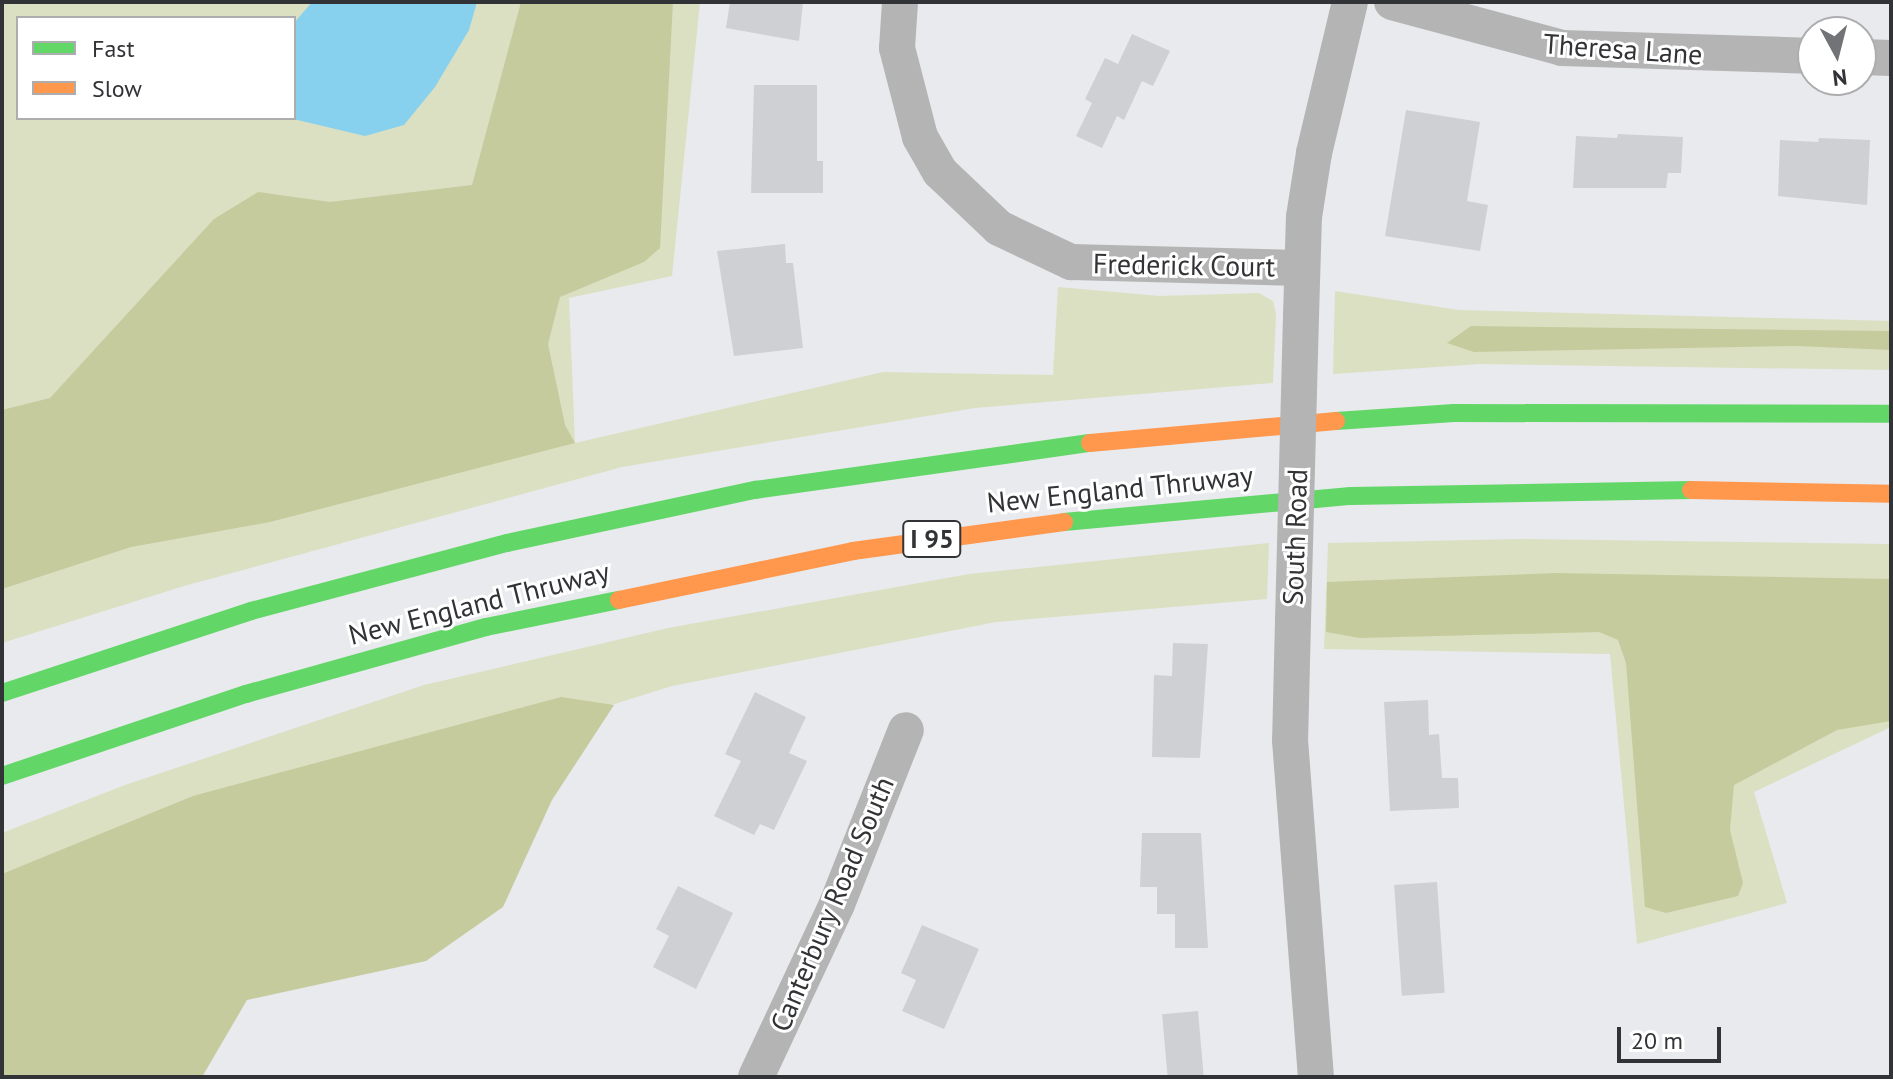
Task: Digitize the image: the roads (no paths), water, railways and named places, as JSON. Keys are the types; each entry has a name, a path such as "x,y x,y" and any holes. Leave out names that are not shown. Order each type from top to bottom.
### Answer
{"highway":[{"name":"New England Thruway","path":"2,693 251,611 492,546 755,490 944,460 1204,429 1454,413 1891,414"},
{"name":"New England Thruway","path":"2,776 246,694 486,627 868,548 1100,517 1397,493 1599,488 1891,494"}],"street":[{"name":"Frederick Court","path":"900,2 897,48 920,137 940,172 999,228 1071,262 1301,268"},
{"name":"South Road","path":"1316,1077 1290,740 1301,268 1314,153 1350,2"},
{"name":"Theresa Lane","path":"1392,2 1562,48 1797,55"},
{"name":"Canterbury Road South","path":"756,1077 837,904 906,730"}],"water":[{"path":"312,2 477,2 469,30 435,87 404,125 365,136 296,120 296,21"}]}
